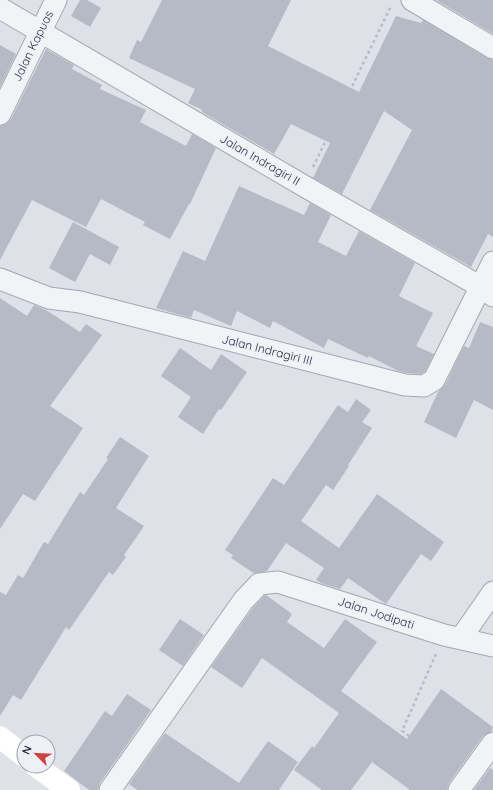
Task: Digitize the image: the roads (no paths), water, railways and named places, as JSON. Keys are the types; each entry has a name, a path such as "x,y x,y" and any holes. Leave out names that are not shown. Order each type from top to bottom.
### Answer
{"main road":[{"path":"0,736 16,749"}],"street":[{"name":"Jalan Kapuas","path":"0,114 56,0"},
{"path":"412,0 493,48"},
{"name":"Jalan Indragiri II","path":"0,8 487,291"},
{"name":"Jalan Indragiri III","path":"0,279 49,298 80,302 405,385 424,386 434,380 487,291 493,262"},
{"name":"Jalan Jodipati","path":"110,790 243,601 259,584 278,582 453,636 493,646"},
{"path":"453,636 493,592"},
{"path":"464,783 493,743"}]}
